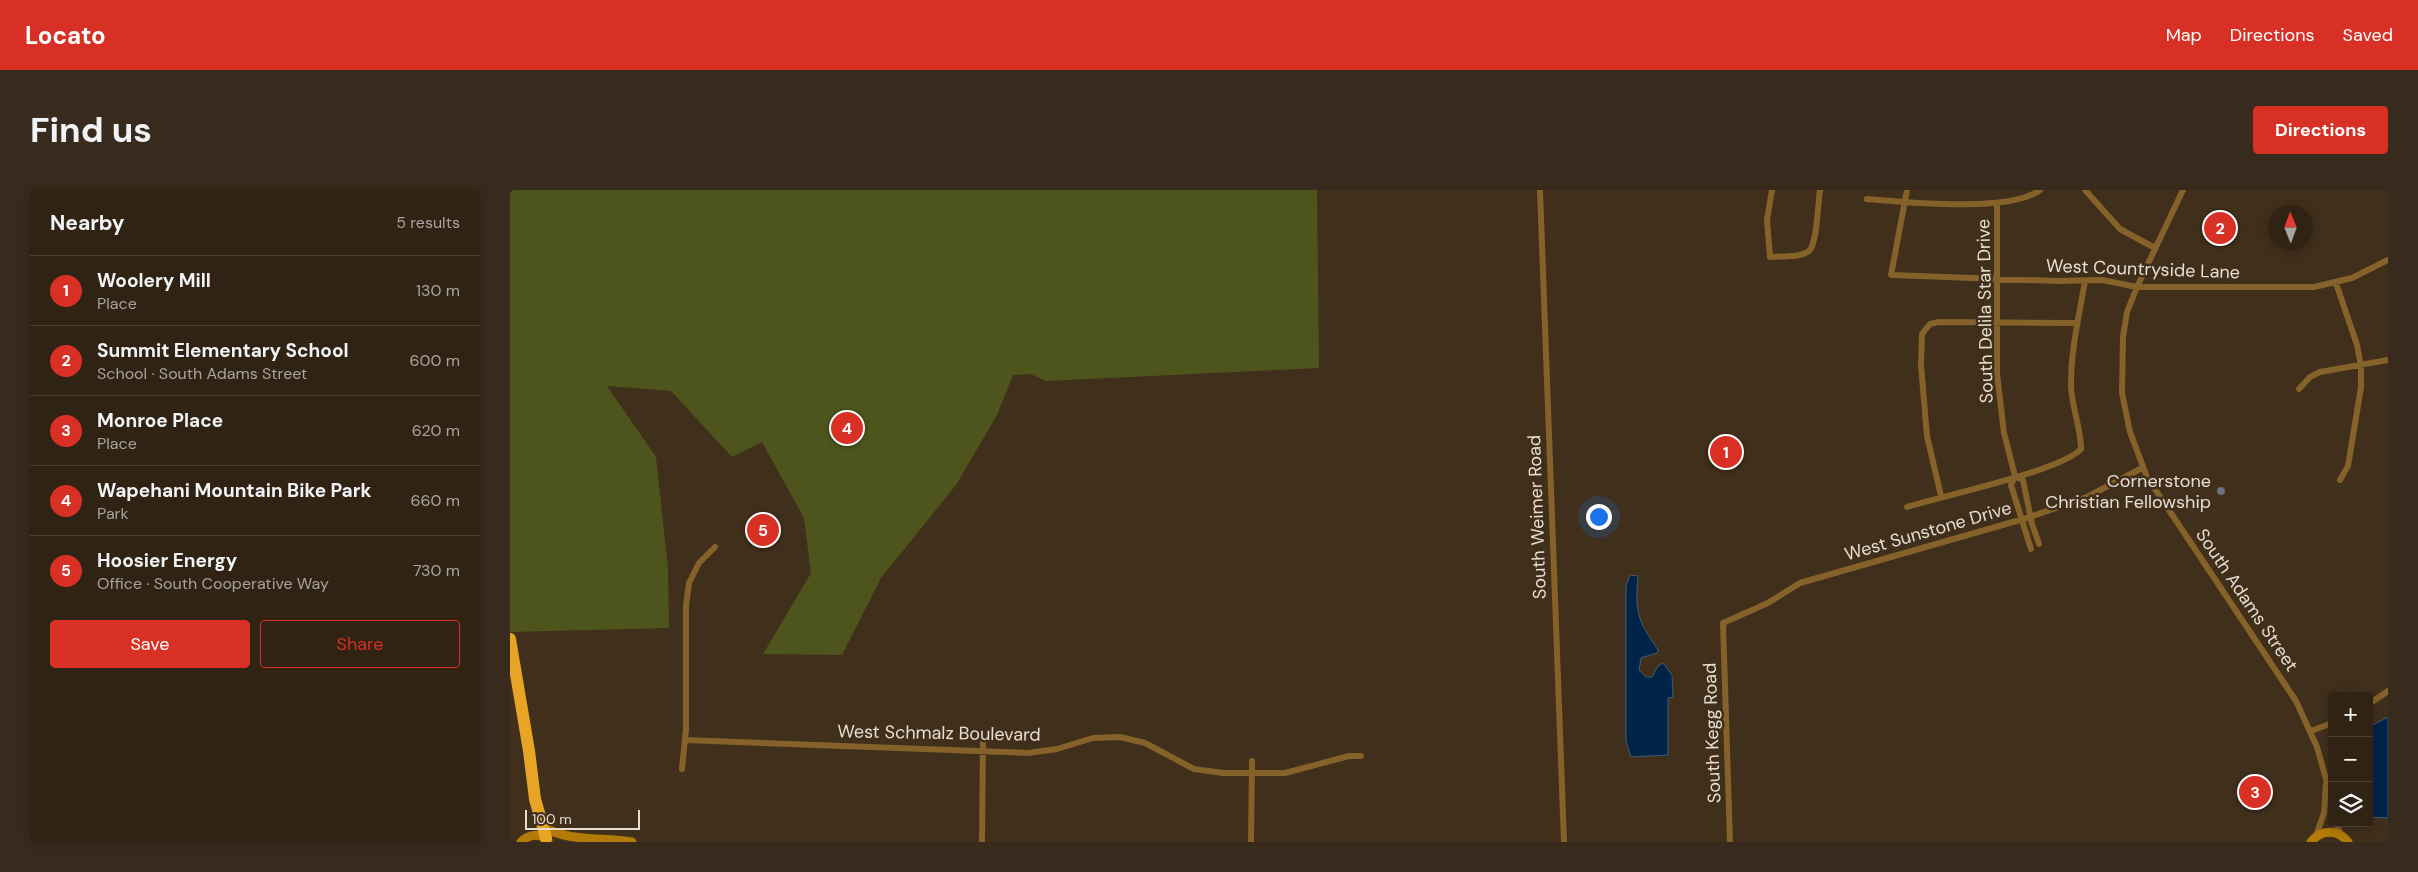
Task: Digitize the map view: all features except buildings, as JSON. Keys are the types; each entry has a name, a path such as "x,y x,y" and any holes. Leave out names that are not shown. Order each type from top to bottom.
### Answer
{"highway":[{"path":"510,639 529,751 535,800 546,836"}],"main road":[{"path":"2314,839 2329,832 2345,839"},
{"path":"520,841 533,835 546,836 555,834 571,839 632,842"}],"street":[{"name":"South Weimer Road","path":"1540,190 1564,842"},
{"path":"1772,190 1767,220 1770,256 1803,253 1812,247 1815,238 1820,190"},
{"path":"1904,202 1907,190"},
{"path":"1867,200 1997,204 2023,198 2040,190"},
{"path":"2085,190 2120,230 2155,248"},
{"name":"South Adams Street","path":"2183,190 2136,287 2127,312 2123,337 2122,393 2130,432 2142,468 2296,701 2311,731 2328,784"},
{"name":"West Countryside Lane","path":"1904,202 1891,275 1999,280 2102,280 2136,287 2297,287 2336,283 2368,271 2388,260"},
{"name":"South Delila Star Drive","path":"1997,204 1999,280 1998,374 2004,433 2015,476 2011,485 2031,549"},
{"path":"1907,507 2074,457 2081,449 2081,439 2071,387 2073,336 2085,281"},
{"path":"2336,283 2357,345 2361,366 2361,387 2348,466 2340,480"},
{"path":"1941,496 1927,436 1922,391 1921,338 1930,324 1939,322 2077,323"},
{"path":"2299,389 2316,373 2388,360"},
{"name":"West Sunstone Drive","path":"1723,623 1768,602 1800,583 2031,516 2087,497 2142,468"},
{"name":"South Delila Star Drive","path":"2015,476 2023,480 2039,544"},
{"path":"682,769 685,740 686,606 689,583 699,563 715,546"},
{"name":"South Kegg Road","path":"1723,623 1730,842"},
{"path":"2373,701 2388,691"},
{"path":"2311,731 2328,725"},
{"name":"West Schmalz Boulevard","path":"685,740 1038,753 1093,738 1120,737 1145,743 1194,769 1223,774 1285,773 1349,756 1361,756"},
{"path":"982,842 983,740"},
{"path":"1251,842 1252,761"},
{"name":"South Adams Street","path":"2314,839 2324,813 2326,776"},
{"path":"2338,827 2345,839"}],"green space":[{"path":"510,190 1317,190 1319,368 1046,381 1031,374 1013,375 997,415 956,485 881,578 842,655 763,654 811,573 804,518 762,442 732,457 671,391 607,386 656,457 668,569 669,628 510,632"}],"water":[{"path":"1630,575 1638,576 1637,608 1646,631 1658,650 1657,653 1641,658 1639,670 1646,677 1652,677 1658,666 1663,663 1672,675 1673,697 1668,698 1668,755 1631,757 1626,741 1626,586"},
{"path":"2388,717 2388,818 2373,817 2373,725"}],"place":[{"name":"Summit Elementary School","path":"2220,228"},
{"name":"Wapehani Mountain Bike Park","path":"847,428"},
{"name":"Woolery Mill","path":"1726,452"},
{"name":"Cornerstone Christian Fellowship","path":"2221,491"},
{"name":"Hoosier Energy","path":"763,530"},
{"name":"Monroe Place","path":"2255,792"}]}
